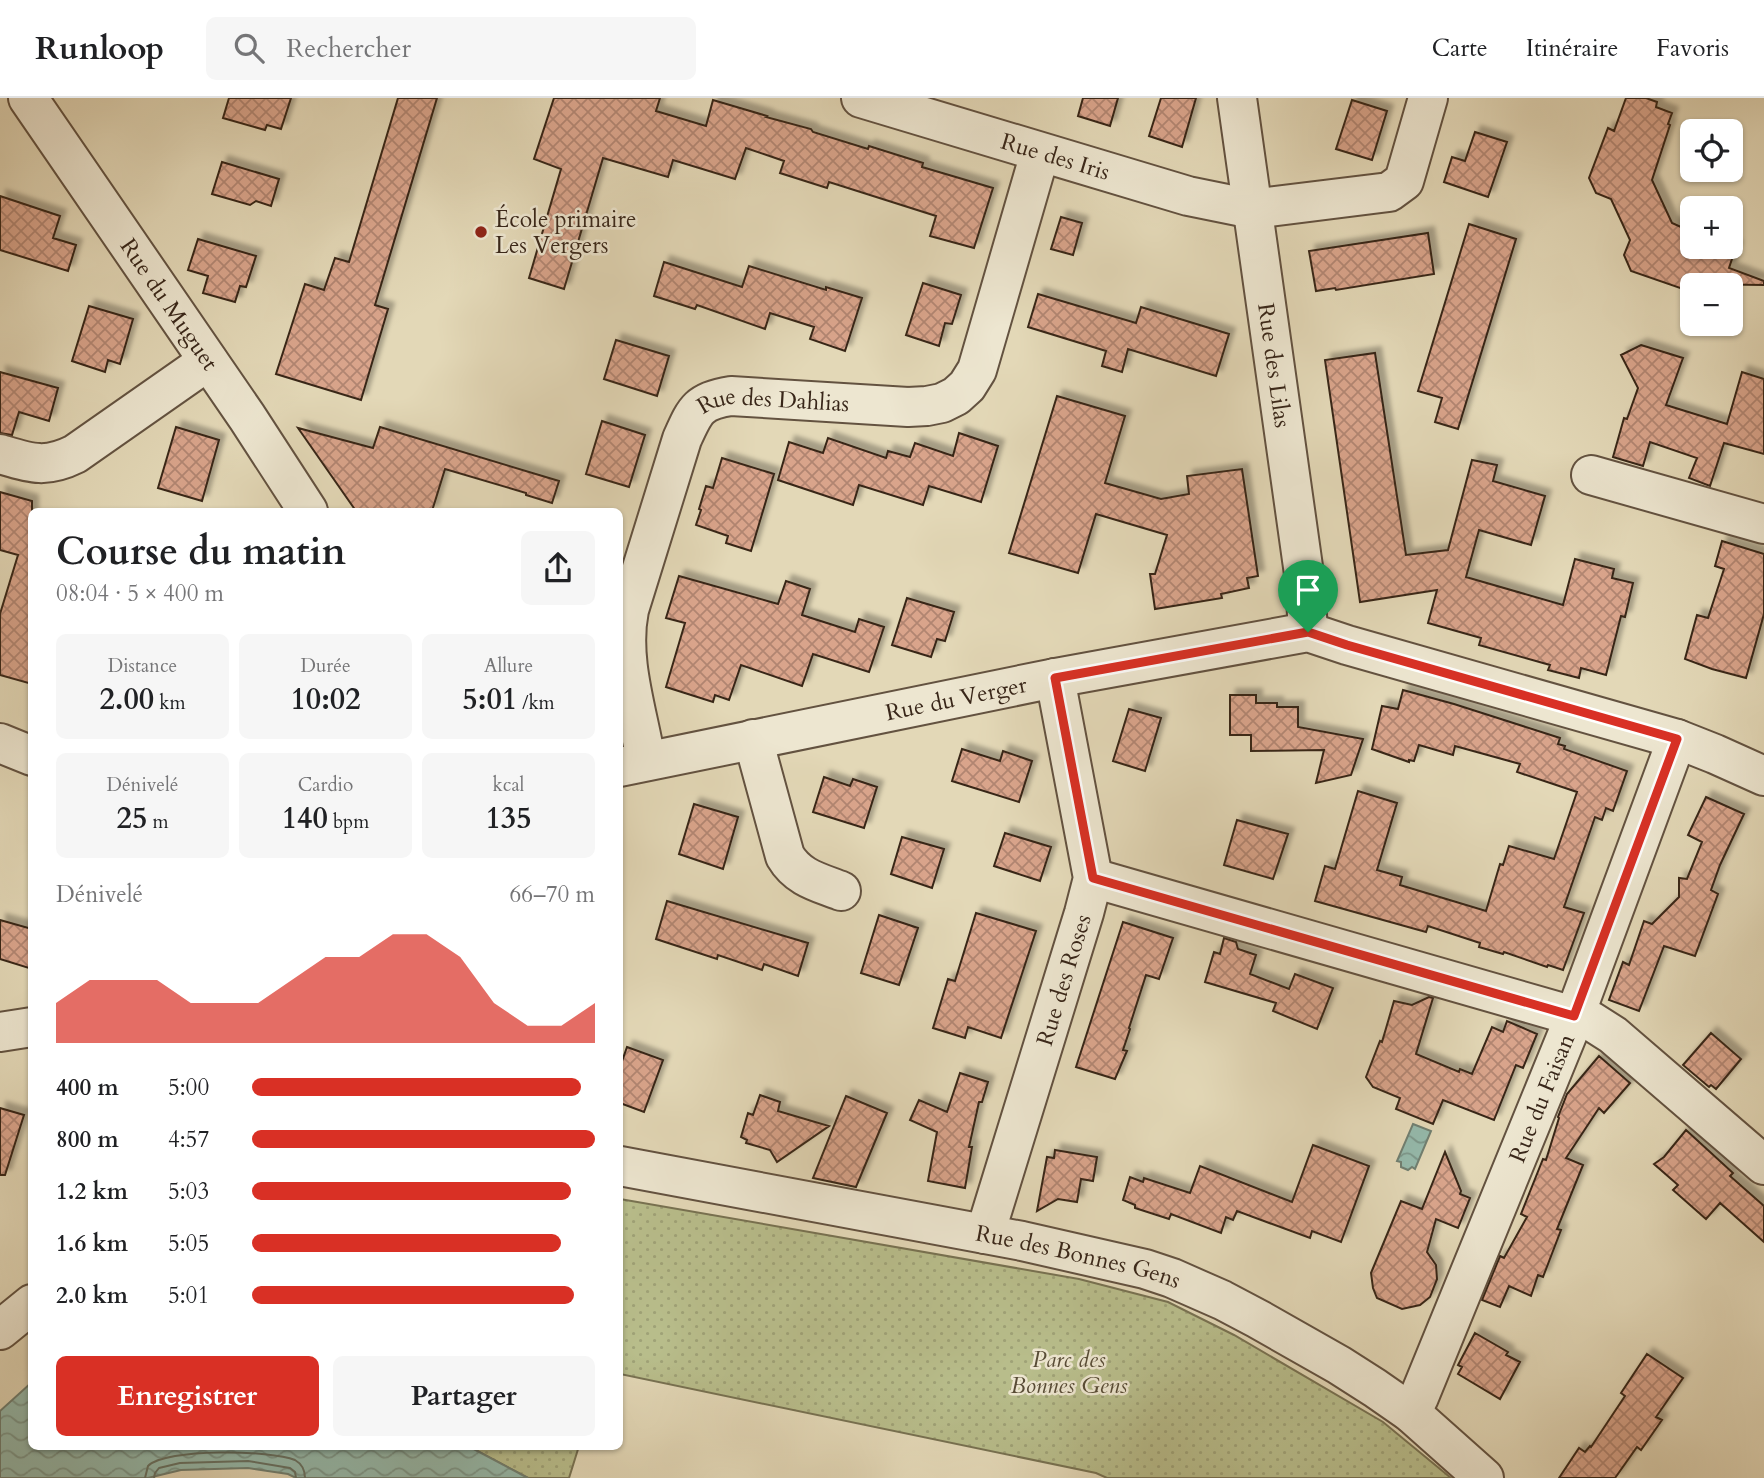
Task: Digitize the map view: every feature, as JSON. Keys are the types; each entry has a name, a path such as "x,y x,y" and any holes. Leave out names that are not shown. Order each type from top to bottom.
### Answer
{"street":[{"name":"Rue du Muguet","path":"28,98 306,508"},
{"name":"Rue des Iris","path":"861,98 915,106 1040,152 1188,196 1252,209 1389,192 1404,181 1428,98"},
{"name":"Rue des Lilas","path":"1237,98 1305,581 1308,632"},
{"name":"Rue des Dahlias","path":"633,764 626,625 690,420 699,407 713,399 731,396 908,407 942,403 957,396 977,370 1040,152"},
{"path":"0,454 32,463 60,462 208,361"},
{"path":"1591,475 1764,524"},
{"name":"Rue du Verger","path":"633,764 1055,678 1308,632 1761,764"},
{"name":"Rue des Roses","path":"985,1234 1093,878 1055,678"},
{"path":"754,739 790,866 801,875 841,891"},
{"name":"Rue du Faisan","path":"1410,1413 1419,1397 1574,1016 1677,739"},
{"path":"0,743 28,754"},
{"path":"1093,878 1574,1016 1602,1027 1764,1165"},
{"path":"0,1032 28,1028"},
{"name":"Rue des Bonnes Gens","path":"623,1167 985,1234 1145,1269 1181,1282 1222,1300 1308,1347 1375,1388 1410,1413 1484,1478"},
{"path":"0,1330 28,1307"}],"green space":[{"name":"Parc des Bonnes Gens","path":"623,1200 1079,1279 1168,1302 1234,1335 1383,1422 1451,1478 1107,1478 1096,1473 623,1375"},
{"path":"476,1450 578,1450 569,1478 528,1478"}],"water":[{"path":"1413,1124 1431,1131 1415,1169 1412,1167 1408,1170 1401,1167 1401,1162 1397,1161"},
{"path":"28,1386 28,1450 476,1450 528,1478 296,1478 288,1474 248,1468 181,1470 148,1478 0,1478 0,1411"}],"building":[{"path":"229,98 291,98 281,129 267,125 265,130 223,118"},
{"path":"398,98 437,98 375,305 388,309 361,400 276,374 305,284 324,290 335,258 349,262"},
{"path":"554,98 660,98 656,111 706,126 713,100 868,149 869,146 923,163 922,167 993,188 974,248 930,236 936,216 829,182 827,188 780,173 784,161 746,148 735,179 673,160 668,177 603,158 564,289 529,278 561,169 534,159"},
{"path":"1083,98 1118,98 1110,126 1078,116"},
{"path":"1161,98 1196,98 1182,147 1149,136"},
{"path":"1626,98 1646,98 1657,102 1656,107 1672,113 1652,180 1672,223 1680,227 1680,259 1732,259 1729,268 1742,273 1680,273 1680,288 1631,271 1624,255 1630,240 1611,199 1596,193 1589,178 1608,128 1614,131"},
{"path":"1352,100 1387,111 1372,160 1336,149"},
{"path":"1475,132 1507,142 1488,197 1444,182 1452,157 1465,161"},
{"path":"222,162 279,179 271,206 256,201 250,205 212,194"},
{"path":"0,196 60,216 53,238 76,245 68,271 0,250"},
{"path":"1061,217 1082,223 1073,255 1051,249"},
{"path":"1469,224 1516,239 1458,429 1435,422 1442,398 1418,391"},
{"path":"1428,233 1434,274 1316,291 1309,251"},
{"path":"198,239 256,256 246,287 240,286 235,302 203,293 208,276 188,270"},
{"path":"664,262 742,287 749,266 826,290 826,287 862,298 845,351 810,339 814,327 770,313 765,329 697,305 695,309 654,296"},
{"path":"1743,273 1764,281 1764,285 1743,285"},
{"path":"923,283 961,295 952,324 945,323 939,346 906,335"},
{"path":"1038,294 1136,323 1141,307 1229,334 1216,376 1128,349 1122,372 1102,366 1106,351 1028,327"},
{"path":"89,306 133,319 120,364 108,360 105,372 72,361"},
{"path":"616,340 669,356 657,396 604,379"},
{"path":"1641,345 1683,358 1666,405 1727,424 1742,372 1764,379 1764,454 1724,443 1710,486 1689,478 1697,458 1650,442 1643,466 1613,457 1624,418 1627,419 1638,388 1621,355"},
{"path":"1375,353 1406,555 1448,550 1472,460 1497,465 1493,481 1545,496 1531,545 1479,530 1466,577 1563,605 1575,559 1614,569 1612,578 1633,583 1625,617 1621,616 1606,675 1581,668 1579,678 1548,670 1550,665 1479,645 1481,638 1428,623 1437,590 1360,602 1325,360"},
{"path":"0,372 58,388 49,421 19,412 12,435 0,433"},
{"path":"1057,396 1125,416 1105,483 1161,499 1189,494 1187,476 1242,469 1258,576 1247,578 1249,588 1221,594 1222,598 1155,609 1150,574 1155,574 1167,535 1096,514 1078,573 1009,553"},
{"path":"602,421 645,435 629,487 586,474"},
{"path":"176,427 219,440 202,501 158,488"},
{"path":"380,427 559,481 552,503 445,469 433,508 354,508 298,428 373,448"},
{"path":"959,433 998,446 981,502 929,486 923,505 859,485 853,505 778,480 789,442 823,453 828,438 886,458 888,451 910,457 915,443 953,456"},
{"path":"722,458 774,474 751,551 726,543 728,536 696,525 706,486 713,488"},
{"path":"0,492 32,501 32,508 28,508 28,683 0,675 0,614 18,555 0,550"},
{"path":"1722,541 1764,554 1764,614 1746,678 1685,659 1697,615 1708,618 1724,569 1715,566"},
{"path":"679,576 778,604 786,581 810,589 802,615 855,632 859,619 884,627 869,672 813,654 802,686 741,665 729,700 715,695 713,702 666,687 685,623 666,618"},
{"path":"907,598 954,612 945,641 937,639 931,657 892,645"},
{"path":"1403,690 1560,738 1558,744 1565,746 1564,749 1627,771 1613,811 1606,808 1602,820 1595,817 1564,907 1584,913 1563,970 1479,947 1480,943 1428,926 1426,932 1315,901 1325,866 1335,869 1358,791 1397,803 1377,870 1402,877 1400,885 1486,911 1500,864 1503,865 1509,846 1554,859 1577,792 1517,772 1520,764 1455,746 1453,755 1419,745 1414,761 1409,762 1372,749 1382,706 1398,709"},
{"path":"1230,695 1256,695 1256,703 1298,707 1298,727 1363,739 1351,775 1316,783 1324,750 1251,751 1251,735 1230,735"},
{"path":"1129,709 1161,718 1145,771 1113,761"},
{"path":"962,749 1000,761 1003,751 1032,761 1019,802 952,781"},
{"path":"824,777 850,786 853,779 877,787 864,828 813,812"},
{"path":"1706,797 1744,814 1711,890 1718,894 1695,956 1664,946 1639,1011 1609,1000 1623,962 1629,965 1644,921 1652,924 1679,897 1679,878 1687,879 1702,842 1688,835"},
{"path":"694,804 738,817 723,869 679,854"},
{"path":"1237,820 1288,834 1273,879 1224,865"},
{"path":"1005,833 1051,847 1040,881 994,866"},
{"path":"902,837 944,849 932,888 891,874"},
{"path":"667,901 808,943 798,976 764,964 762,970 718,955 717,959 656,939"},
{"path":"976,913 1036,931 1001,1038 968,1027 965,1038 933,1028 948,979 955,981"},
{"path":"879,915 918,928 899,985 861,973"},
{"path":"0,920 28,928 28,968 0,959"},
{"path":"1123,922 1173,938 1159,979 1146,975 1123,1050 1127,1051 1115,1079 1076,1067"},
{"path":"1224,938 1236,942 1238,949 1256,955 1250,974 1289,989 1295,974 1333,988 1317,1029 1273,1011 1276,1003 1205,982 1214,952 1220,954"},
{"path":"1429,997 1433,998 1416,1054 1459,1072 1460,1069 1472,1074 1492,1027 1503,1032 1507,1021 1537,1034 1523,1068 1516,1065 1494,1120 1443,1100 1433,1124 1396,1109 1400,1098 1373,1087 1366,1077 1380,1041 1382,1042 1394,1001 1412,1005"},
{"path":"1711,1033 1741,1059 1716,1089 1711,1085 1709,1087 1683,1065"},
{"path":"627,1047 663,1060 644,1112 623,1104 623,1058"},
{"path":"1599,1056 1630,1083 1604,1113 1599,1108 1566,1158 1583,1165 1557,1229 1561,1230 1543,1277 1538,1275 1531,1296 1509,1286 1500,1307 1482,1300 1500,1256 1504,1258 1527,1217 1521,1214 1543,1159 1546,1160 1567,1094"},
{"path":"960,1073 988,1082 982,1102 979,1102 969,1147 972,1147 965,1188 928,1181 937,1132 910,1120 919,1100 947,1112"},
{"path":"760,1095 780,1102 778,1111 829,1126 777,1162 770,1150 746,1143 747,1140 741,1137 748,1113 753,1115"},
{"path":"846,1096 887,1113 856,1187 813,1178"},
{"path":"0,1108 24,1115 5,1175 0,1175"},
{"path":"1686,1130 1733,1173 1730,1176 1764,1206 1764,1242 1720,1203 1706,1219 1673,1190 1678,1185 1654,1164 1664,1157"},
{"path":"1313,1145 1369,1166 1341,1242 1312,1231 1310,1238 1237,1211 1233,1220 1226,1217 1221,1233 1171,1214 1169,1219 1135,1208 1135,1205 1123,1200 1130,1177 1143,1182 1144,1178 1190,1193 1200,1166 1292,1202"},
{"path":"1055,1150 1097,1157 1093,1181 1081,1179 1077,1202 1058,1199 1037,1211 1047,1157 1054,1158"},
{"path":"1445,1152 1460,1194 1470,1198 1458,1228 1436,1219 1427,1252 1436,1265 1437,1279 1430,1297 1420,1305 1402,1309 1377,1298 1371,1273 1401,1201 1422,1209"},
{"path":"1475,1333 1520,1362 1500,1399 1458,1374 1462,1367 1458,1365"},
{"path":"1647,1354 1683,1378 1656,1417 1662,1420 1641,1450 1637,1447 1615,1478 1559,1478 1579,1448 1585,1452 1591,1447 1625,1396 1621,1393"}],"place":[{"name":"École primaire Les Vergers","path":"481,232"}],"route":[{"path":"1308,632 1677,739 1574,1016 1093,878 1055,678 1308,632"}]}
